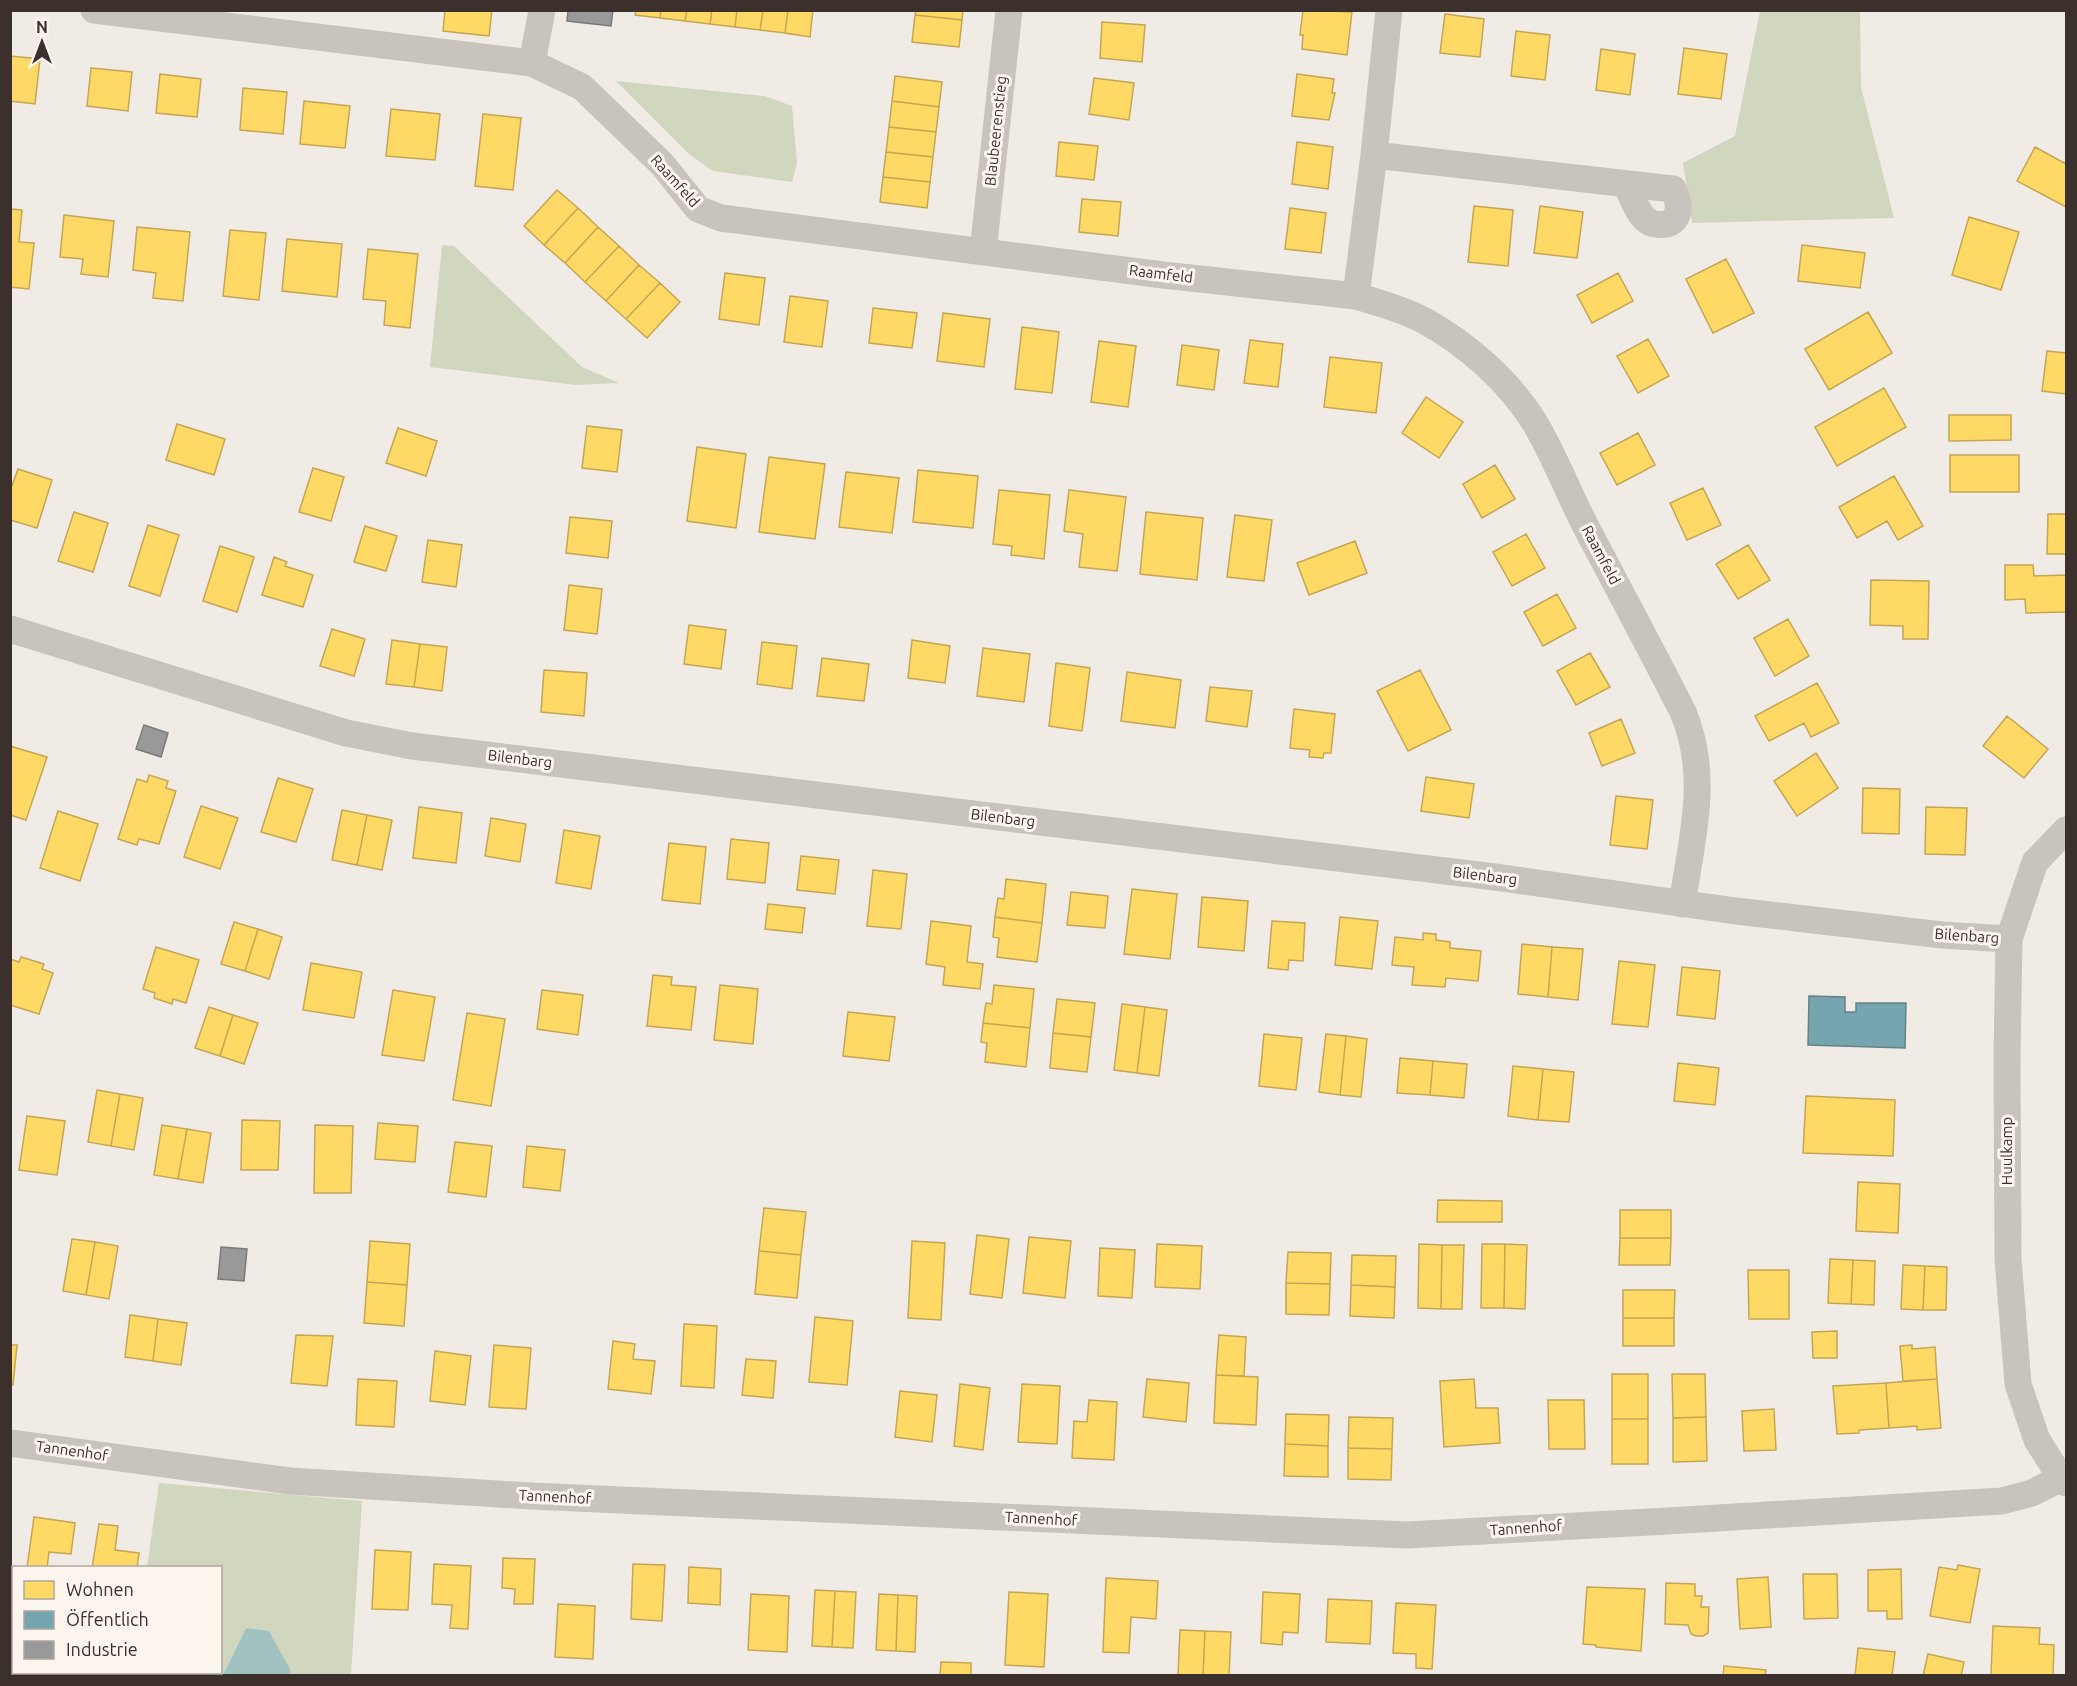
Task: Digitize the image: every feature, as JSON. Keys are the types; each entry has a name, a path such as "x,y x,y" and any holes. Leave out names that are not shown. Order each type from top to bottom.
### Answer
{"street":[{"name":"Raamfeld","path":"94,10 188,16 532,63 582,87 662,165 698,209 722,218 983,252 1356,296 1425,321 1491,370 1514,394 1535,424 1683,712 1691,731 1698,768 1698,790 1682,904"},
{"path":"532,63 542,10"},
{"name":"Blaubeerenstieg","path":"983,252 1009,10"},
{"path":"1356,296 1389,10"},
{"path":"1374,154 1626,184"},
{"name":"Bilenbarg","path":"10,629 346,733 412,746 1495,877 1682,904 1942,935 2009,939"},
{"name":"Huulkamp","path":"2064,1481 2037,1440 2018,1384 2008,1259 2007,1190 2009,939 2035,862 2067,830"},
{"name":"Tannenhof","path":"10,1443 301,1482 531,1496 1407,1534 2002,1501 2064,1481"}],"green space":[{"path":"1760,11 1860,11 1861,87 1894,218 1692,223 1683,163 1735,136"},
{"path":"616,81 765,96 792,106 797,163 792,182 713,171 690,155"},
{"path":"442,245 454,246 582,367 619,383 576,385 430,367"},
{"path":"159,1483 362,1501 351,1675 291,1675 290,1669 246,1628 223,1675 132,1676 132,1674 222,1674 222,1566 147,1566"}],"water":[{"path":"246,1628 269,1631 291,1675 223,1675"}],"building: Wohnen":[{"path":"445,10 492,10 489,36 443,31"},
{"path":"636,10 661,10 660,18 635,15"},
{"path":"661,10 687,10 685,21 660,18"},
{"path":"687,10 712,10 710,24 685,21"},
{"path":"712,10 737,10 735,27 710,24"},
{"path":"737,10 763,10 760,30 735,27"},
{"path":"763,10 788,10 785,33 760,30"},
{"path":"788,10 813,10 810,37 785,33"},
{"path":"916,10 963,10 962,20 915,15"},
{"path":"1303,10 1352,12 1347,55 1302,49 1303,35 1300,35"},
{"path":"1445,14 1484,19 1480,57 1440,53"},
{"path":"915,15 962,20 959,47 912,42"},
{"path":"1102,22 1145,25 1142,62 1100,58"},
{"path":"1516,31 1550,35 1545,80 1511,76"},
{"path":"1684,48 1727,54 1721,99 1678,94"},
{"path":"1601,49 1635,54 1630,95 1596,90"},
{"path":"10,56 40,59 35,104 10,101"},
{"path":"91,68 132,72 128,111 87,106"},
{"path":"160,74 201,79 197,117 156,113"},
{"path":"1297,74 1334,79 1332,93 1335,93 1329,120 1292,116"},
{"path":"895,76 942,82 939,107 892,101"},
{"path":"1094,78 1134,83 1129,120 1089,114"},
{"path":"243,88 287,92 283,134 240,130"},
{"path":"304,101 350,106 345,148 300,144"},
{"path":"892,101 939,107 936,132 889,127"},
{"path":"391,109 440,114 435,160 386,156"},
{"path":"483,114 521,118 513,190 475,186"},
{"path":"889,127 936,132 933,157 886,152"},
{"path":"1059,142 1098,146 1094,180 1056,176"},
{"path":"1297,142 1333,147 1328,189 1292,184"},
{"path":"2035,147 2066,164 2066,207 2017,181"},
{"path":"886,152 933,157 930,182 883,177"},
{"path":"883,177 930,182 927,208 880,202"},
{"path":"557,190 578,208 544,245 524,226"},
{"path":"1082,199 1121,202 1118,236 1079,232"},
{"path":"1474,206 1513,210 1508,266 1468,262"},
{"path":"1540,206 1583,212 1577,258 1534,253"},
{"path":"578,208 598,227 565,263 544,245"},
{"path":"1290,208 1326,213 1321,253 1285,249"},
{"path":"10,209 22,210 19,242 34,243 29,289 10,287"},
{"path":"64,215 114,221 108,277 81,274 83,259 60,257"},
{"path":"1969,217 2019,232 2001,290 1952,275"},
{"path":"137,227 190,232 183,301 153,298 156,273 133,270"},
{"path":"598,227 619,246 585,282 565,263"},
{"path":"230,230 266,233 259,300 223,296"},
{"path":"287,239 342,244 337,297 282,291"},
{"path":"1802,245 1865,253 1860,288 1798,281"},
{"path":"619,246 639,265 606,301 585,282"},
{"path":"368,249 418,254 410,328 384,325 386,301 363,299"},
{"path":"1726,259 1754,313 1713,333 1686,279"},
{"path":"639,265 660,283 626,319 606,301"},
{"path":"725,273 765,278 759,325 719,319"},
{"path":"1618,273 1633,301 1592,323 1577,295"},
{"path":"660,283 680,302 647,338 626,319"},
{"path":"790,296 828,301 822,347 784,342"},
{"path":"873,308 917,313 912,348 869,343"},
{"path":"1868,312 1892,353 1829,390 1805,349"},
{"path":"943,313 990,319 984,367 937,361"},
{"path":"1022,327 1059,332 1052,393 1015,389"},
{"path":"1648,339 1669,376 1638,393 1617,356"},
{"path":"1250,340 1283,344 1278,387 1244,383"},
{"path":"1099,341 1136,346 1128,407 1091,402"},
{"path":"1182,345 1219,350 1214,390 1177,385"},
{"path":"2047,351 2066,353 2066,394 2042,391"},
{"path":"1330,357 1382,363 1376,413 1324,407"},
{"path":"1884,388 1906,427 1837,466 1815,427"},
{"path":"1426,397 1463,422 1439,458 1402,433"},
{"path":"1949,415 2011,415 2011,440 1949,441"},
{"path":"177,424 225,439 214,475 166,460"},
{"path":"587,426 622,430 617,472 582,468"},
{"path":"398,428 437,441 426,476 386,463"},
{"path":"1638,433 1655,465 1617,485 1600,453"},
{"path":"697,447 746,454 736,528 687,521"},
{"path":"1950,455 2019,455 2019,492 1950,492"},
{"path":"769,457 825,464 815,539 759,532"},
{"path":"1495,465 1515,499 1482,518 1463,484"},
{"path":"313,468 344,477 331,521 299,512"},
{"path":"18,469 52,480 37,528 10,520 10,491"},
{"path":"918,470 978,476 973,528 913,522"},
{"path":"846,472 899,478 892,533 839,527"},
{"path":"1894,476 1923,526 1898,540 1887,521 1857,538 1839,507"},
{"path":"1703,488 1721,525 1687,540 1670,503"},
{"path":"999,490 1050,495 1044,559 1011,555 1012,546 993,544"},
{"path":"1069,490 1126,497 1117,571 1079,567 1083,534 1064,531"},
{"path":"74,512 108,523 93,572 58,561"},
{"path":"1146,512 1203,518 1197,580 1140,574"},
{"path":"2048,514 2066,514 2066,554 2047,554"},
{"path":"1235,515 1272,520 1264,581 1227,577"},
{"path":"570,517 612,521 608,558 566,553"},
{"path":"148,525 179,535 160,596 129,586"},
{"path":"365,526 397,536 386,571 354,562"},
{"path":"1526,534 1545,568 1512,586 1493,552"},
{"path":"428,540 462,545 456,587 422,582"},
{"path":"1355,541 1367,573 1309,595 1297,563"},
{"path":"1748,545 1770,580 1738,599 1716,564"},
{"path":"220,546 254,557 237,612 203,601"},
{"path":"274,557 287,562 285,566 313,575 303,607 262,595"},
{"path":"2005,565 2033,565 2034,576 2066,575 2066,612 2026,613 2025,599 2005,600"},
{"path":"1871,580 1929,581 1928,639 1903,639 1903,626 1870,625"},
{"path":"569,585 602,589 597,634 564,630"},
{"path":"1557,594 1576,628 1543,646 1524,612"},
{"path":"1788,619 1809,656 1775,676 1754,638"},
{"path":"689,625 726,630 721,669 684,664"},
{"path":"332,629 365,639 354,676 320,666"},
{"path":"392,640 420,644 414,687 386,684"},
{"path":"912,640 950,646 945,683 908,678"},
{"path":"762,642 797,646 792,689 757,684"},
{"path":"420,644 447,647 442,691 414,687"},
{"path":"983,648 1030,654 1024,702 977,696"},
{"path":"1590,653 1610,687 1576,705 1557,671"},
{"path":"822,658 869,664 864,701 817,696"},
{"path":"1056,663 1090,668 1082,731 1049,726"},
{"path":"544,670 587,673 584,716 541,712"},
{"path":"1420,670 1451,730 1408,751 1377,691"},
{"path":"1127,672 1181,680 1175,728 1121,721"},
{"path":"1817,683 1839,723 1811,737 1804,723 1769,741 1755,716"},
{"path":"1210,687 1252,691 1247,727 1206,721"},
{"path":"1294,709 1335,714 1331,753 1324,753 1323,758 1309,757 1310,750 1290,748"},
{"path":"2007,716 2048,749 2024,778 1983,746"},
{"path":"1621,719 1635,753 1602,766 1589,733"},
{"path":"10,746 47,757 26,820 10,815"},
{"path":"1816,753 1838,788 1797,816 1774,781"},
{"path":"149,775 168,781 166,788 176,791 159,844 139,839 137,845 118,839 137,779 147,782"},
{"path":"1426,777 1474,784 1469,818 1421,811"},
{"path":"278,778 313,789 296,842 261,832"},
{"path":"1863,788 1900,789 1899,834 1862,833"},
{"path":"1616,796 1653,800 1647,849 1610,845"},
{"path":"201,806 238,818 220,869 184,857"},
{"path":"419,807 462,813 456,863 413,858"},
{"path":"1926,807 1967,808 1965,855 1925,854"},
{"path":"342,810 367,815 357,865 332,860"},
{"path":"58,811 98,824 80,881 40,868"},
{"path":"367,815 392,820 382,870 357,865"},
{"path":"491,818 526,824 520,862 485,856"},
{"path":"564,830 600,836 591,889 556,883"},
{"path":"731,839 769,843 765,883 727,879"},
{"path":"669,843 706,847 700,904 662,900"},
{"path":"801,856 839,860 835,894 797,890"},
{"path":"873,870 907,874 901,929 867,926"},
{"path":"1006,879 1046,884 1042,923 995,917 998,898 1004,899"},
{"path":"1132,889 1177,894 1170,959 1124,954"},
{"path":"1071,892 1108,896 1105,928 1067,925"},
{"path":"1202,897 1248,901 1244,951 1198,947"},
{"path":"768,904 805,908 802,933 765,929"},
{"path":"995,917 1042,923 1037,962 997,957 999,938 993,937"},
{"path":"1340,917 1378,921 1372,969 1335,965"},
{"path":"931,921 971,926 967,962 983,964 980,989 943,985 945,967 926,964"},
{"path":"1272,921 1305,923 1303,961 1289,960 1288,970 1268,968"},
{"path":"234,922 258,929 245,971 221,964"},
{"path":"258,929 282,937 269,979 245,971"},
{"path":"1423,933 1436,934 1436,940 1450,942 1450,948 1481,951 1478,981 1446,978 1445,987 1412,985 1414,967 1392,965 1395,937 1423,940"},
{"path":"1522,944 1552,947 1548,997 1518,994"},
{"path":"156,947 199,960 186,1003 173,999 172,1004 154,998 155,993 143,989"},
{"path":"1552,947 1583,949 1578,1000 1548,997"},
{"path":"21,957 44,964 42,969 53,973 39,1014 10,1005 10,959 19,962"},
{"path":"1619,961 1655,965 1648,1027 1612,1024"},
{"path":"311,963 362,972 354,1018 303,1010"},
{"path":"1682,967 1720,971 1715,1019 1677,1015"},
{"path":"653,975 672,977 671,985 696,987 691,1030 647,1026"},
{"path":"720,985 758,989 753,1044 714,1040"},
{"path":"994,985 1034,989 1030,1028 983,1023 986,1003 992,1004"},
{"path":"393,990 435,997 424,1061 382,1055"},
{"path":"542,990 583,995 578,1035 537,1029"},
{"path":"1057,999 1095,1003 1091,1037 1053,1033"},
{"path":"1122,1004 1145,1007 1137,1073 1114,1070"},
{"path":"209,1007 233,1015 220,1056 195,1048"},
{"path":"1145,1007 1167,1010 1159,1076 1137,1073"},
{"path":"848,1012 895,1017 889,1061 843,1056"},
{"path":"467,1013 505,1019 491,1106 453,1100"},
{"path":"233,1015 258,1023 244,1064 220,1056"},
{"path":"983,1023 1030,1028 1026,1067 985,1062 987,1043 981,1042"},
{"path":"1053,1033 1091,1037 1087,1072 1050,1068"},
{"path":"1264,1034 1302,1038 1296,1090 1259,1086"},
{"path":"1326,1034 1346,1036 1340,1095 1319,1092"},
{"path":"1346,1036 1367,1039 1361,1097 1340,1095"},
{"path":"1400,1058 1433,1061 1430,1095 1397,1093"},
{"path":"1433,1061 1467,1064 1464,1098 1430,1095"},
{"path":"1678,1063 1719,1068 1715,1105 1674,1101"},
{"path":"1513,1066 1543,1069 1538,1120 1508,1116"},
{"path":"1543,1069 1574,1072 1569,1122 1538,1120"},
{"path":"97,1090 120,1094 111,1146 88,1142"},
{"path":"120,1094 143,1098 134,1150 111,1146"},
{"path":"1806,1096 1895,1100 1893,1156 1803,1153"},
{"path":"27,1116 65,1121 57,1175 19,1170"},
{"path":"242,1120 280,1121 278,1170 241,1170"},
{"path":"378,1123 418,1126 415,1162 375,1159"},
{"path":"162,1125 187,1129 178,1179 154,1175"},
{"path":"315,1125 353,1126 351,1193 314,1193"},
{"path":"187,1129 211,1133 203,1183 178,1179"},
{"path":"455,1142 492,1146 486,1197 448,1192"},
{"path":"527,1146 565,1150 560,1191 523,1187"},
{"path":"1858,1182 1900,1184 1898,1233 1856,1231"},
{"path":"1438,1200 1502,1201 1502,1222 1437,1222"},
{"path":"764,1208 806,1212 801,1255 759,1251"},
{"path":"1620,1210 1671,1210 1671,1238 1620,1238"},
{"path":"977,1235 1009,1239 1002,1298 970,1294"},
{"path":"1029,1237 1071,1241 1065,1298 1023,1293"},
{"path":"1620,1238 1671,1238 1670,1265 1619,1265"},
{"path":"72,1239 95,1242 86,1295 63,1291"},
{"path":"370,1241 410,1244 407,1285 367,1282"},
{"path":"912,1241 945,1243 941,1320 908,1318"},
{"path":"95,1242 118,1246 109,1299 86,1295"},
{"path":"1157,1244 1202,1246 1200,1289 1155,1287"},
{"path":"1419,1244 1442,1245 1441,1309 1418,1308"},
{"path":"1482,1244 1505,1244 1504,1308 1481,1308"},
{"path":"1505,1244 1527,1245 1525,1309 1504,1308"},
{"path":"1442,1245 1464,1245 1462,1309 1441,1309"},
{"path":"1100,1248 1135,1250 1132,1298 1098,1296"},
{"path":"759,1251 801,1255 797,1298 755,1294"},
{"path":"1288,1252 1331,1253 1330,1284 1286,1283"},
{"path":"1352,1255 1396,1256 1395,1287 1351,1285"},
{"path":"1830,1259 1853,1260 1851,1304 1828,1303"},
{"path":"1853,1260 1875,1261 1874,1305 1851,1304"},
{"path":"1903,1265 1925,1266 1923,1310 1901,1309"},
{"path":"1925,1266 1947,1267 1946,1310 1923,1310"},
{"path":"1748,1270 1789,1270 1789,1319 1749,1319"},
{"path":"367,1282 407,1285 404,1326 364,1323"},
{"path":"1286,1283 1330,1284 1329,1315 1286,1314"},
{"path":"1351,1285 1395,1287 1394,1318 1350,1316"},
{"path":"1623,1290 1675,1290 1674,1318 1623,1318"},
{"path":"130,1315 158,1319 153,1361 125,1357"},
{"path":"815,1317 853,1321 847,1385 809,1382"},
{"path":"1623,1318 1674,1318 1674,1346 1623,1346"},
{"path":"158,1319 187,1323 181,1365 153,1361"},
{"path":"684,1324 717,1326 714,1388 681,1386"},
{"path":"1837,1331 1837,1358 1813,1358 1812,1332"},
{"path":"296,1335 333,1336 327,1386 291,1383"},
{"path":"1219,1335 1246,1337 1244,1376 1216,1375"},
{"path":"613,1341 635,1344 633,1359 655,1361 651,1394 608,1389"},
{"path":"10,1345 17,1345 13,1385 10,1385"},
{"path":"494,1345 531,1348 526,1409 489,1407"},
{"path":"1912,1345 1912,1349 1935,1347 1937,1379 1903,1381 1900,1346"},
{"path":"435,1351 471,1356 465,1405 430,1401"},
{"path":"746,1359 776,1361 773,1398 742,1395"},
{"path":"1612,1374 1648,1374 1648,1419 1612,1419"},
{"path":"1672,1374 1705,1374 1706,1417 1673,1418"},
{"path":"1216,1375 1258,1377 1256,1425 1214,1423"},
{"path":"358,1379 397,1381 394,1427 356,1425"},
{"path":"1147,1379 1189,1383 1186,1422 1143,1417"},
{"path":"1474,1379 1476,1408 1498,1408 1500,1443 1444,1447 1440,1381"},
{"path":"1937,1379 1941,1428 1917,1430 1917,1426 1889,1428 1886,1383"},
{"path":"1886,1383 1889,1428 1837,1434 1833,1386"},
{"path":"960,1384 990,1388 983,1450 954,1446"},
{"path":"1022,1384 1060,1386 1057,1444 1018,1442"},
{"path":"900,1391 937,1395 932,1442 895,1437"},
{"path":"1089,1400 1117,1402 1114,1460 1072,1458 1074,1421 1087,1422"},
{"path":"1548,1400 1584,1400 1585,1449 1549,1449"},
{"path":"1774,1409 1776,1450 1744,1451 1742,1411"},
{"path":"1286,1414 1329,1415 1328,1446 1285,1444"},
{"path":"1349,1417 1393,1418 1392,1449 1348,1448"},
{"path":"1706,1417 1707,1461 1673,1462 1673,1418"},
{"path":"1612,1419 1648,1419 1648,1464 1612,1464"},
{"path":"1285,1444 1328,1446 1328,1477 1284,1476"},
{"path":"1348,1448 1392,1449 1391,1480 1348,1479"},
{"path":"34,1517 75,1523 71,1554 49,1552 47,1566 27,1566"},
{"path":"99,1524 118,1526 115,1550 139,1553 137,1566 92,1566"},
{"path":"375,1550 411,1552 408,1610 372,1609"},
{"path":"503,1558 535,1559 533,1604 514,1604 515,1589 502,1588"},
{"path":"434,1564 471,1566 468,1629 450,1628 452,1605 432,1604"},
{"path":"633,1564 665,1565 662,1621 631,1619"},
{"path":"1958,1565 1980,1569 1970,1623 1930,1616 1939,1567 1957,1570"},
{"path":"689,1567 721,1569 720,1605 688,1603"},
{"path":"1901,1569 1902,1619 1887,1619 1887,1611 1868,1611 1868,1570"},
{"path":"1803,1574 1837,1574 1838,1618 1804,1619"},
{"path":"1768,1577 1771,1627 1740,1629 1737,1579"},
{"path":"1106,1578 1158,1581 1156,1619 1131,1617 1129,1653 1103,1652"},
{"path":"1666,1583 1695,1584 1695,1596 1702,1596 1701,1607 1709,1607 1708,1633 1696,1636 1691,1634 1688,1625 1665,1624"},
{"path":"1587,1587 1645,1589 1641,1651 1583,1644"},
{"path":"815,1590 835,1591 832,1647 812,1646"},
{"path":"835,1591 856,1592 853,1648 832,1647"},
{"path":"1009,1592 1048,1594 1044,1667 1005,1665"},
{"path":"1263,1592 1300,1594 1298,1633 1283,1632 1282,1645 1261,1643"},
{"path":"751,1594 789,1596 787,1652 748,1650"},
{"path":"879,1594 898,1595 896,1651 876,1650"},
{"path":"898,1595 917,1596 915,1652 896,1651"},
{"path":"1328,1599 1372,1601 1370,1644 1326,1642"},
{"path":"1396,1603 1436,1605 1432,1669 1416,1668 1416,1654 1393,1653"},
{"path":"558,1604 595,1606 593,1659 555,1657"},
{"path":"1993,1626 2040,1628 2039,1644 2054,1645 2053,1676 1991,1676"},
{"path":"1180,1630 1205,1631 1203,1676 1178,1676"},
{"path":"1205,1631 1231,1632 1229,1676 1203,1676"},
{"path":"10,1635 12,1636 12,1674 27,1674 27,1676 10,1676"},
{"path":"1858,1648 1895,1652 1892,1676 1855,1676"},
{"path":"1928,1654 1964,1662 1961,1676 1923,1676"},
{"path":"941,1662 971,1663 971,1676 940,1676"},
{"path":"1724,1666 1766,1670 1765,1676 1723,1676"},
{"path":"27,1674 51,1674 51,1676 27,1676"}],"building: Öffentlich":[{"path":"1809,996 1845,997 1845,1012 1856,1012 1856,1003 1906,1003 1905,1048 1808,1045"}],"building: Industrie":[{"path":"568,10 613,10 611,26 567,21"},
{"path":"144,725 168,733 161,757 136,749"},
{"path":"221,1247 247,1249 244,1281 218,1279"}]}
